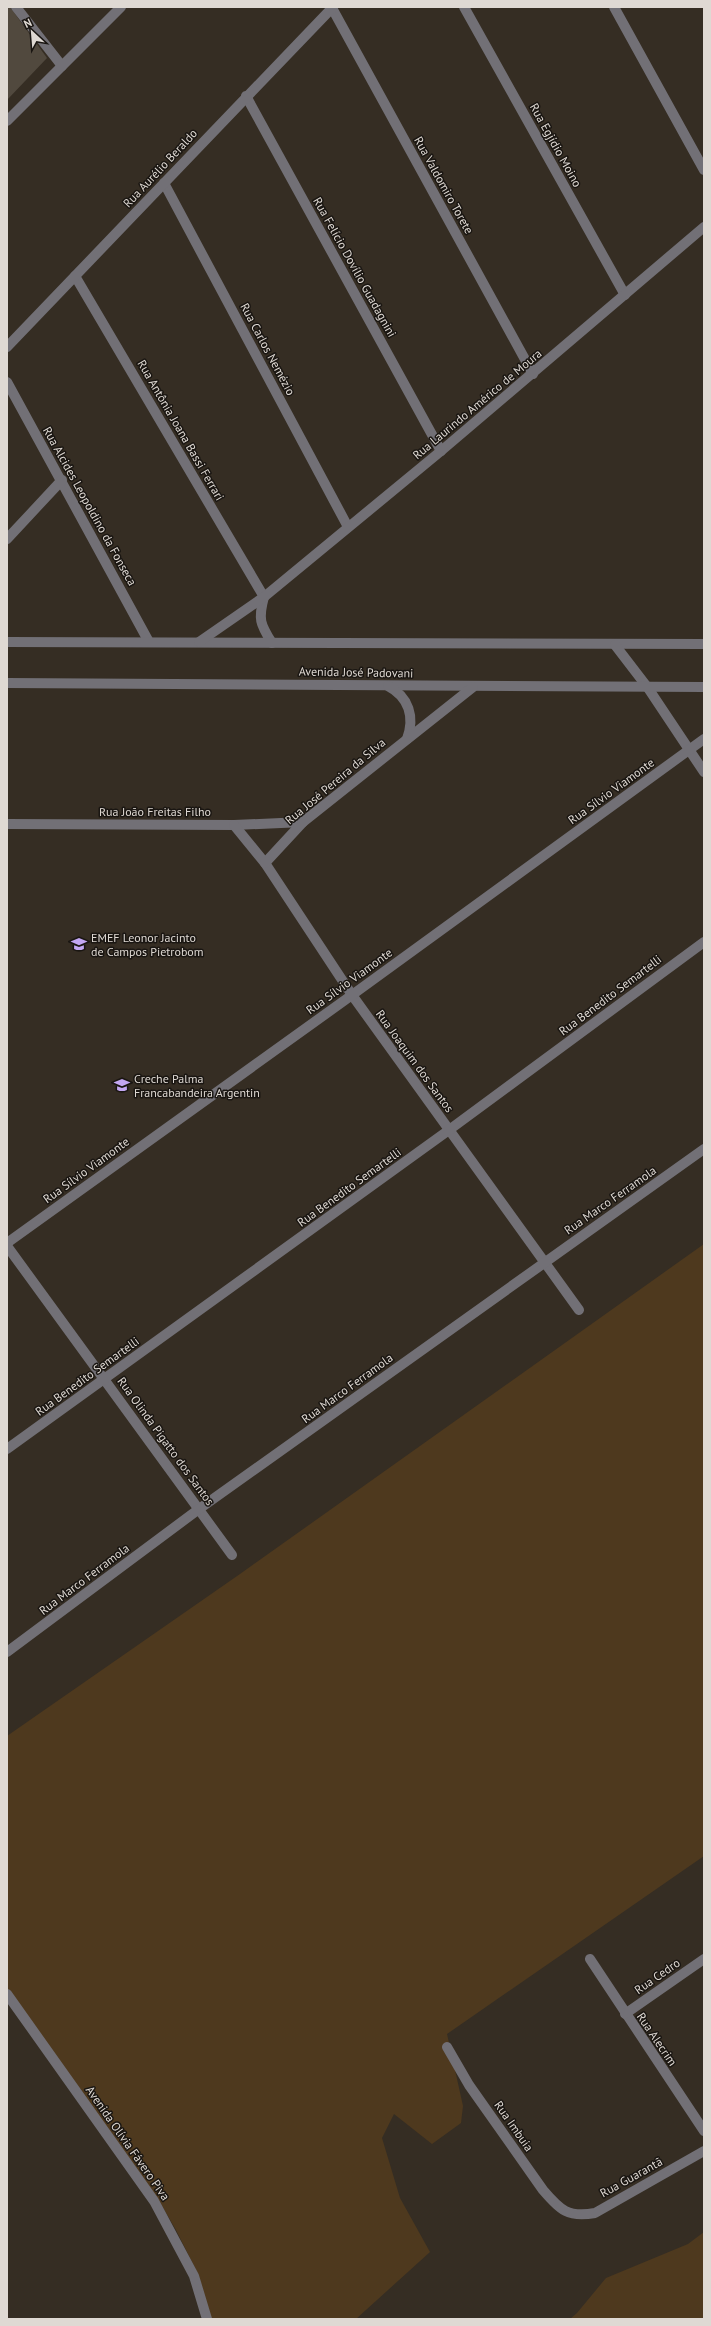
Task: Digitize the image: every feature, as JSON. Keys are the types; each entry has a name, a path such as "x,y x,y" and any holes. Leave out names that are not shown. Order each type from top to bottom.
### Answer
{"street":[{"path":"16,7 62,66"},
{"path":"7,121 120,7"},
{"name":"Rua Egjídio Moino","path":"464,7 626,295"},
{"path":"614,7 704,170"},
{"name":"Rua Aurélio Beraldo","path":"7,347 332,8"},
{"name":"Rua Valdomiro Torete","path":"332,8 533,374"},
{"name":"Rua Felício Dovílio Guadagnini","path":"246,96 441,451"},
{"name":"Rua Carlos Nemézio","path":"164,183 348,527"},
{"name":"Rua Laurindo Américo de Moura","path":"199,642 264,597 533,374 704,227"},
{"name":"Rua Antônia Joana Bassi Ferrari","path":"75,276 264,597"},
{"name":"Rua Alcides Leopoldino da Fonseca","path":"7,382 62,480 149,642"},
{"path":"7,539 62,480"},
{"path":"264,597 259,613 260,621 272,643"},
{"path":"7,642 615,645 704,644"},
{"path":"615,645 648,688 704,772"},
{"name":"Avenida José Padovani","path":"7,683 473,687 704,687"},
{"path":"388,686 402,696 410,710 410,730 407,739"},
{"name":"Rua José Pereira da Silva","path":"265,863 303,822 473,687"},
{"name":"Rua Sílvio Viamonte","path":"7,1243 704,739"},
{"name":"Rua João Freitas Filho","path":"7,824 234,825 303,822"},
{"name":"Rua Joaquim dos Santos","path":"234,825 265,863 352,995 579,1310"},
{"name":"Rua Benedito Semartelli","path":"7,1449 105,1380 449,1130 704,942"},
{"name":"Rua Marco Ferramola","path":"7,1652 199,1509 704,1149"},
{"name":"Rua Olinda Pigatto dos Santos","path":"7,1246 232,1555"},
{"name":"Rua Alecrim","path":"590,1959 704,2132"},
{"name":"Rua Cedro","path":"625,2014 704,1959"},
{"name":"Avenida Olívia Fávero Piva","path":"7,1994 154,2201 194,2276 207,2319"},
{"name":"Rua Imbuia","path":"447,2047 470,2085 543,2190 555,2204 568,2214"},
{"name":"Rua Guarantã","path":"568,2214 580,2216 595,2213 704,2151"}],"shaded area":[{"path":"704,1244 704,1856 447,2034 463,2106 461,2123 432,2144 394,2114 382,2138 400,2198 430,2252 356,2319 211,2319 199,2276 176,2230 158,2199 7,1990 7,1736 240,1574"},
{"path":"704,2232 704,2319 570,2319 577,2313 606,2278 688,2244"}],"building":[{"path":"7,7 10,7 47,58 7,100"}],"place":[{"name":"EMEF Leonor Jacinto de Campos Pietrobom","path":"79,944"},
{"name":"Creche Palma Francabandeira Argentin","path":"122,1085"}]}
